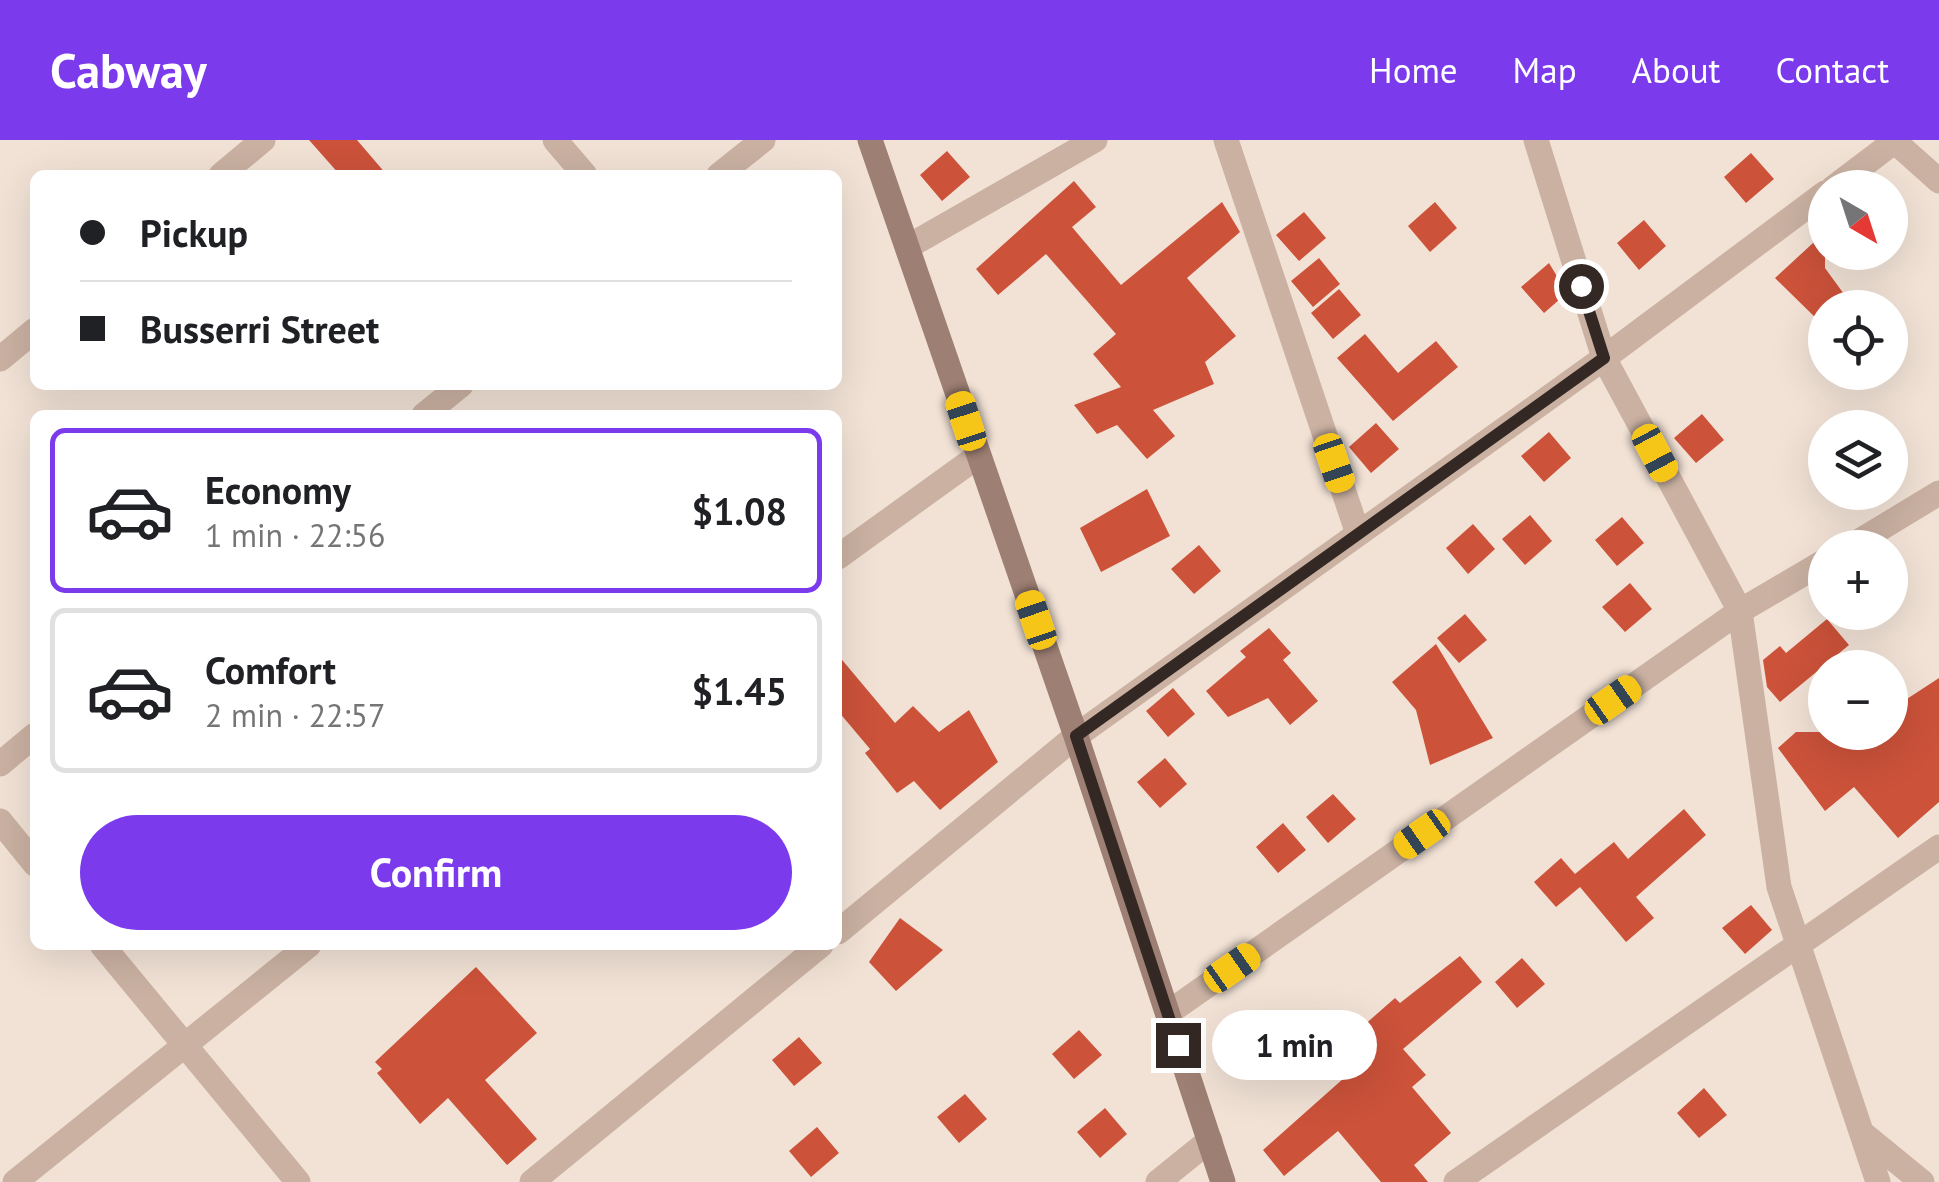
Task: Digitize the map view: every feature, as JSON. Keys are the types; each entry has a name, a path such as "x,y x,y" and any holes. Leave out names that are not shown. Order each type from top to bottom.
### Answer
{"main road":[{"path":"870,140 1076,736 1224,1182"}],"street":[{"path":"226,170 263,140"},
{"path":"556,140 581,170"},
{"path":"725,170 764,140"},
{"path":"909,246 1095,140"},
{"path":"1226,140 1358,534"},
{"path":"1536,140 1604,358 1740,611 1779,887 1878,1182"},
{"path":"1856,170 1894,141 1939,181"},
{"path":"842,929 1076,736 1604,358 1808,206"},
{"path":"0,359 30,334"},
{"path":"430,410 455,390"},
{"path":"842,554 978,456"},
{"path":"1878,530 1939,494"},
{"path":"1168,1013 1740,611 1808,571"},
{"path":"0,764 30,739"},
{"path":"0,821 30,858"},
{"path":"1456,1182 1939,847"},
{"path":"106,950 298,1182"},
{"path":"15,1182 303,950"},
{"path":"532,1182 815,950"},
{"path":"1862,1133 1922,1182"},
{"path":"1158,1182 1210,1140"}],"building":[{"path":"309,140 357,140 383,170 336,170"},
{"path":"947,151 970,177 942,201 920,175"},
{"path":"1751,153 1774,179 1746,203 1724,177"},
{"path":"1074,181 1096,207 1072,227 1121,285 1222,202 1240,232 1187,278 1236,336 1205,362 1214,384 1153,410 1175,436 1147,459 1117,425 1097,434 1074,405 1121,387 1093,354 1116,334 1046,254 998,295 976,269"},
{"path":"1435,202 1457,228 1430,252 1408,226"},
{"path":"1304,212 1326,238 1299,261 1276,235"},
{"path":"1644,220 1666,246 1639,270 1617,243"},
{"path":"1808,248 1808,270 1826,270 1841,290 1808,290 1808,310 1775,278"},
{"path":"1319,258 1340,284 1313,307 1291,281"},
{"path":"1549,263 1567,293 1544,313 1521,287"},
{"path":"1339,289 1361,315 1333,339 1311,313"},
{"path":"1365,334 1398,373 1436,341 1458,367 1393,421 1337,358"},
{"path":"1702,414 1724,440 1696,463 1674,438"},
{"path":"1376,423 1399,449 1371,473 1349,447"},
{"path":"1549,432 1571,458 1544,482 1521,456"},
{"path":"1147,489 1170,536 1101,572 1080,528"},
{"path":"1530,515 1552,541 1525,565 1502,539"},
{"path":"1622,517 1644,543 1617,566 1595,540"},
{"path":"1473,524 1495,549 1468,574 1446,548"},
{"path":"1199,545 1221,571 1194,594 1171,569"},
{"path":"1630,583 1652,609 1625,632 1602,607"},
{"path":"1465,614 1487,640 1459,663 1437,638"},
{"path":"1269,628 1291,653 1283,660 1318,701 1290,725 1268,698 1228,717 1206,691 1246,657 1240,651"},
{"path":"1814,630 1836,630 1849,645 1843,650 1808,650 1808,679 1780,702 1767,687 1763,660 1780,646 1786,653"},
{"path":"1436,644 1493,738 1430,765 1416,710 1392,682"},
{"path":"842,660 895,723 913,706 939,732 969,710 998,762 940,810 914,781 897,793 865,753 870,749 842,716"},
{"path":"1939,678 1939,802 1898,838 1854,787 1825,811 1778,748 1796,732 1808,732 1808,750 1908,750 1908,698"},
{"path":"1173,688 1195,714 1168,737 1146,711"},
{"path":"1165,758 1187,784 1160,808 1137,782"},
{"path":"1333,794 1356,819 1328,843 1306,817"},
{"path":"1684,809 1706,835 1636,897 1654,918 1626,942 1580,887 1556,907 1534,882 1561,858 1575,874 1614,842 1628,859"},
{"path":"1283,823 1306,850 1278,873 1256,847"},
{"path":"1751,905 1772,930 1745,954 1722,928"},
{"path":"900,918 943,950 896,991 869,962"},
{"path":"1460,956 1482,982 1403,1049 1426,1075 1412,1087 1451,1133 1414,1165 1428,1182 1381,1182 1338,1131 1284,1176 1263,1150 1344,1078 1321,1051 1348,1027 1354,1034 1395,998 1400,1003"},
{"path":"1522,958 1545,984 1517,1008 1495,982"},
{"path":"476,967 537,1033 485,1080 537,1139 507,1165 448,1098 420,1124 377,1073 382,1069 375,1062"},
{"path":"1079,1030 1102,1055 1074,1079 1052,1054"},
{"path":"799,1037 822,1063 794,1086 772,1060"},
{"path":"1704,1088 1727,1115 1699,1138 1677,1113"},
{"path":"965,1094 987,1119 959,1143 937,1117"},
{"path":"1105,1108 1127,1134 1100,1158 1077,1132"},
{"path":"817,1127 839,1153 811,1177 789,1151"}],"route":[{"path":"1178,1045 1076,736 1604,358 1581,286"}]}
